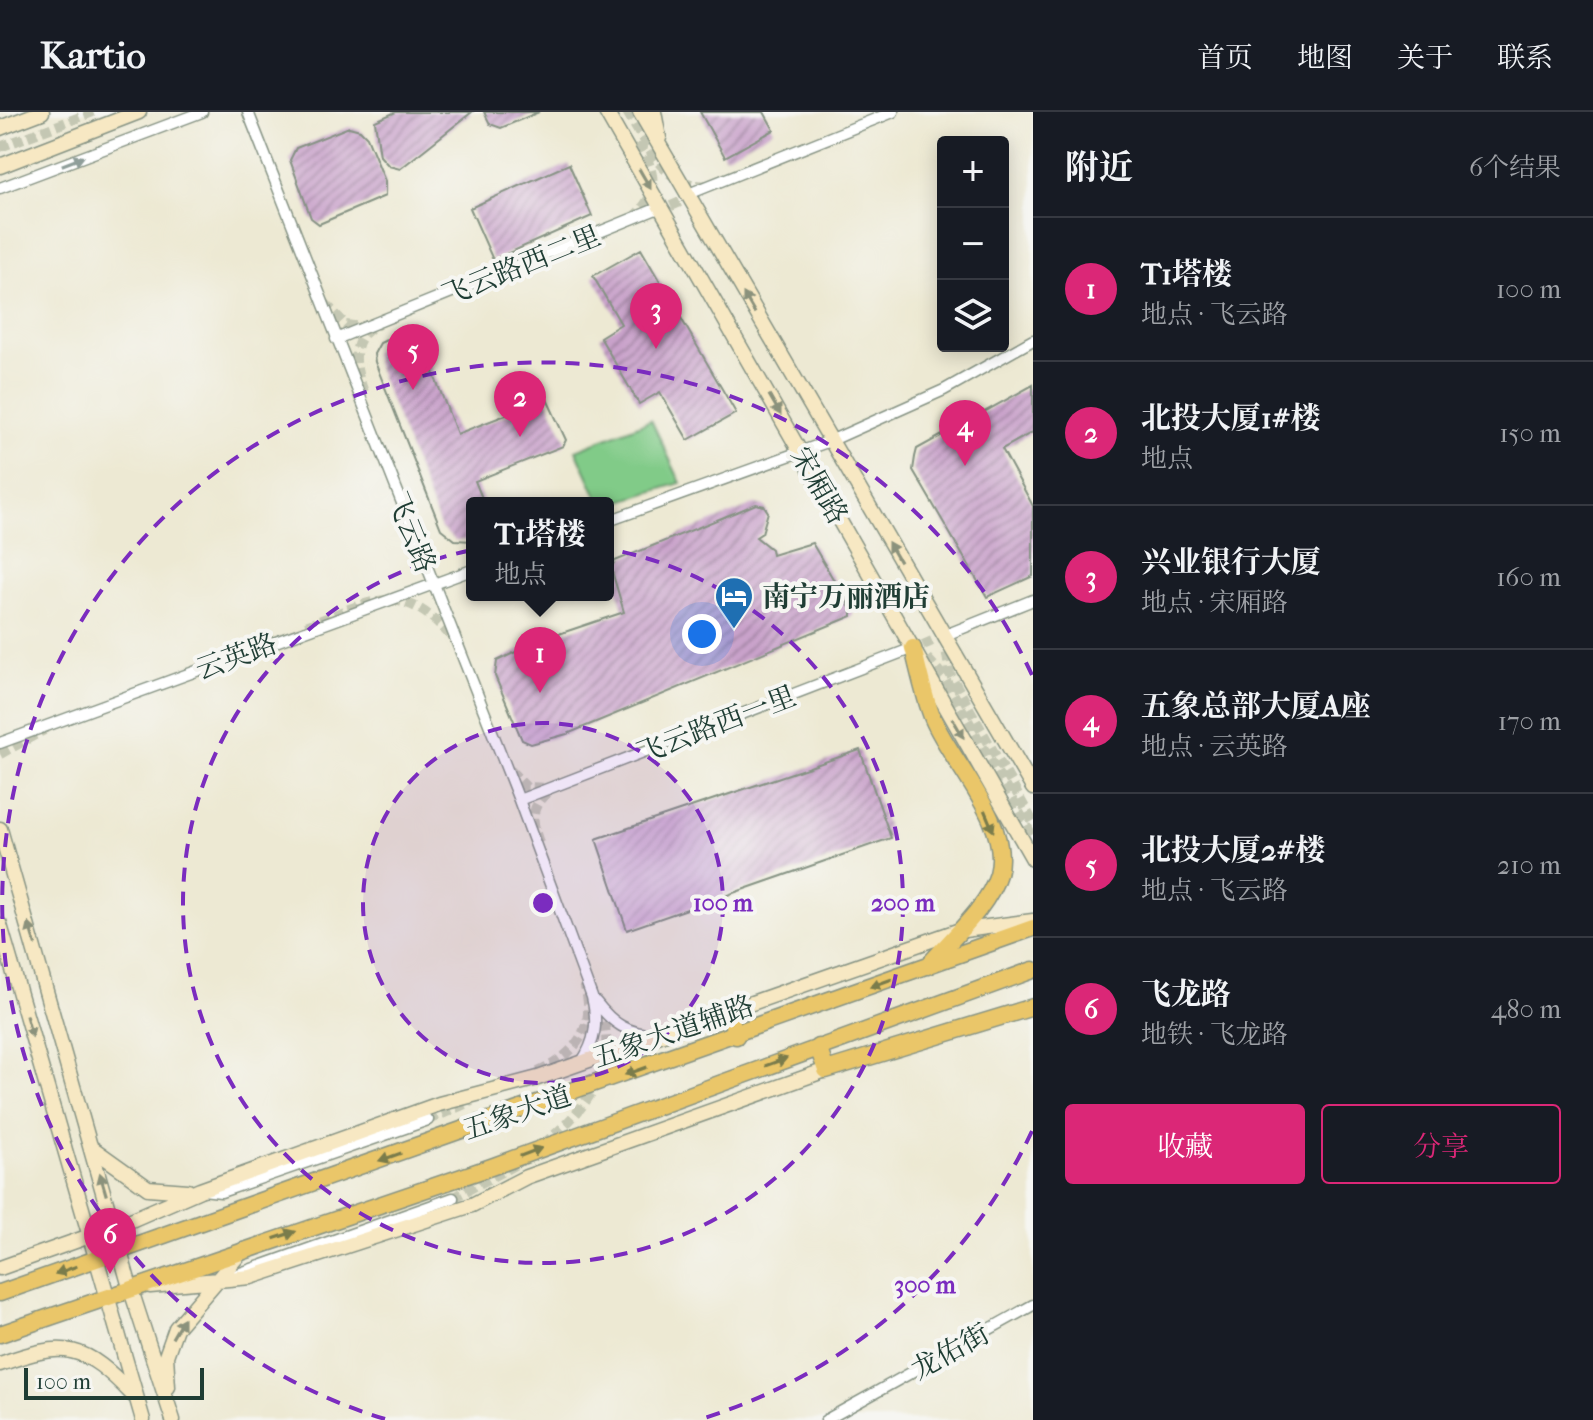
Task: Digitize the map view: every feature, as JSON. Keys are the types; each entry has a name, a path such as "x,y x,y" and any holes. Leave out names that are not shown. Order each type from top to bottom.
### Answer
{"main road":[{"path":"913,648 933,719 991,821 1001,854 998,874 988,896 928,966"},
{"name":"五象大道","path":"0,1293 736,1036 1033,928"},
{"name":"五象大道","path":"0,1334 130,1287 491,1167 1033,970"},
{"path":"818,1047 826,1070 1033,1007"},
{"path":"729,1011 736,1036"}],"street":[{"path":"0,128 42,112"},
{"path":"0,166 139,112"},
{"path":"0,188 202,112"},
{"name":"飞云路","path":"248,112 519,800 592,997 595,1030 592,1047 581,1063"},
{"name":"宋厢路","path":"606,112 1033,859"},
{"name":"宋厢路","path":"640,112 1033,788"},
{"path":"654,112 661,150"},
{"path":"686,195 893,112"},
{"name":"飞云路西二里","path":"336,339 661,207"},
{"path":"614,519 830,441 944,390 1033,340"},
{"name":"云英路","path":"0,743 466,572"},
{"path":"943,636 1033,600"},
{"name":"飞云路西一里","path":"519,800 913,648"},
{"path":"0,829 130,1287 173,1420"},
{"name":"五象大道辅路","path":"0,1268 115,1227 200,1190 439,1104 581,1063 957,931 1033,921"},
{"path":"0,925 143,1420"},
{"name":"飞云路","path":"592,997 616,1025 635,1033 660,1035"},
{"path":"130,1287 214,1283 251,1277 472,1205 526,1177 826,1070"},
{"path":"92,1148 148,1188 174,1192 221,1192 428,1120"},
{"path":"214,1283 453,1198"},
{"path":"168,1403 166,1356 176,1328 244,1249"},
{"name":"龙佑街","path":"826,1420 1033,1305"},
{"path":"0,1364 45,1347 79,1352 105,1367 136,1398"}],"green space":[{"path":"651,420 681,483 614,503 614,497 597,497 576,450"}],"building":[{"path":"396,112 472,112 400,169 389,166 380,156 375,121"},
{"path":"484,112 539,112 501,128 490,124"},
{"path":"700,112 764,112 774,130 725,157"},
{"path":"349,127 360,130 367,137 385,181 385,196 319,224 311,218 290,160 296,148"},
{"path":"569,164 592,216 493,260 470,208"},
{"path":"641,249 736,413 688,440 660,392 639,404 600,337 621,324 593,276"},
{"path":"415,326 457,434 547,399 566,440 563,446 475,481 482,497 466,497 466,541 455,540 441,529 375,362 374,354 380,343"},
{"path":"1033,385 1033,432 1002,449 1033,506 1033,576 987,597 913,470 915,457 917,449"},
{"path":"756,504 764,506 768,512 762,533 756,537 771,549 772,555 812,543 852,611 852,616 567,734 531,744 522,740 495,676 497,661 538,641 624,612 614,578 615,561"},
{"path":"860,750 891,838 627,930 596,839"}],"tunnel":[{"path":"0,147 93,112"},
{"path":"627,112 650,150 669,173 694,185 709,185"},
{"path":"632,218 648,200 653,182 649,163 638,141"},
{"path":"657,212 694,196"},
{"path":"325,303 346,325 363,327"},
{"path":"364,392 356,354 362,337 379,324"},
{"path":"306,626 368,603 385,600 418,608 454,640"},
{"path":"909,651 949,634"},
{"path":"952,640 946,649 950,674 1033,822"},
{"path":"913,654 926,657 944,677 1033,837"},
{"path":"0,754 44,730"},
{"path":"510,770 526,787 546,788"},
{"path":"539,843 534,812 552,788"},
{"path":"538,1072 573,1048 586,1026 588,999 584,984"},
{"path":"543,1144 573,1117 596,1085 606,1049 600,1008"},
{"path":"428,1120 472,1101"},
{"path":"453,1198 518,1163"}],"place":[{"name":"兴业银行大厦","path":"656,349"},
{"name":"北投大厦2#楼","path":"413,390"},
{"name":"北投大厦1#楼","path":"520,437"},
{"name":"五象总部大厦A座","path":"965,466"},
{"name":"南宁万丽酒店","path":"734,630"},
{"name":"T1塔楼","path":"540,693"},
{"name":"飞龙路","path":"110,1274"}]}
